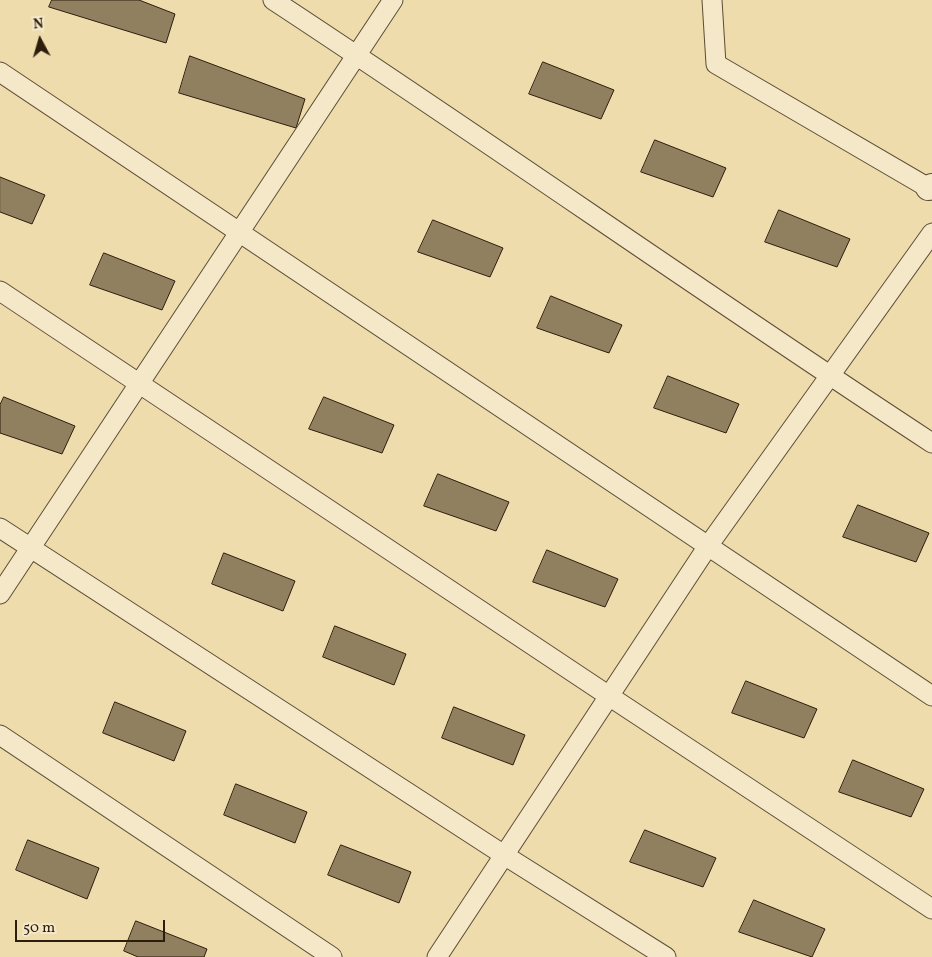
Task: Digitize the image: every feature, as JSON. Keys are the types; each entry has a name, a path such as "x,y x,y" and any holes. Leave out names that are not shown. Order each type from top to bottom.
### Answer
{"street":[{"path":"273,0 829,376 932,443"},
{"path":"0,594 393,0"},
{"path":"712,0 716,64 931,188"},
{"path":"0,72 932,696"},
{"path":"437,957 708,546 932,233"},
{"path":"0,291 932,909"},
{"path":"0,528 504,855 666,957"},
{"path":"0,735 332,957"}],"building":[{"path":"52,0 139,0 175,14 166,43 49,7"},
{"path":"190,56 305,99 296,128 179,93"},
{"path":"543,62 614,90 601,119 529,94"},
{"path":"655,140 726,168 713,197 641,172"},
{"path":"0,177 45,195 32,224 0,212"},
{"path":"779,210 850,239 837,267 765,242"},
{"path":"433,220 503,248 490,277 418,252"},
{"path":"104,253 175,281 162,310 90,285"},
{"path":"551,296 622,325 609,353 537,328"},
{"path":"668,376 739,404 726,433 654,408"},
{"path":"4,397 75,426 62,454 0,433 0,405"},
{"path":"324,397 394,425 382,453 309,429"},
{"path":"438,474 509,502 496,531 424,506"},
{"path":"858,505 929,533 916,562 843,537"},
{"path":"547,550 618,579 605,607 533,582"},
{"path":"224,553 295,581 283,611 212,584"},
{"path":"335,626 406,654 394,685 323,657"},
{"path":"746,681 817,709 804,738 732,713"},
{"path":"115,702 186,731 174,761 103,733"},
{"path":"454,707 525,735 513,765 442,738"},
{"path":"853,760 924,789 911,817 839,792"},
{"path":"236,784 307,812 295,843 224,815"},
{"path":"645,830 716,858 703,887 630,862"},
{"path":"28,840 99,868 87,899 16,870"},
{"path":"341,845 411,872 399,903 328,875"},
{"path":"754,900 825,929 812,957 739,932"},
{"path":"136,921 207,949 204,957 138,957 124,951"}]}
